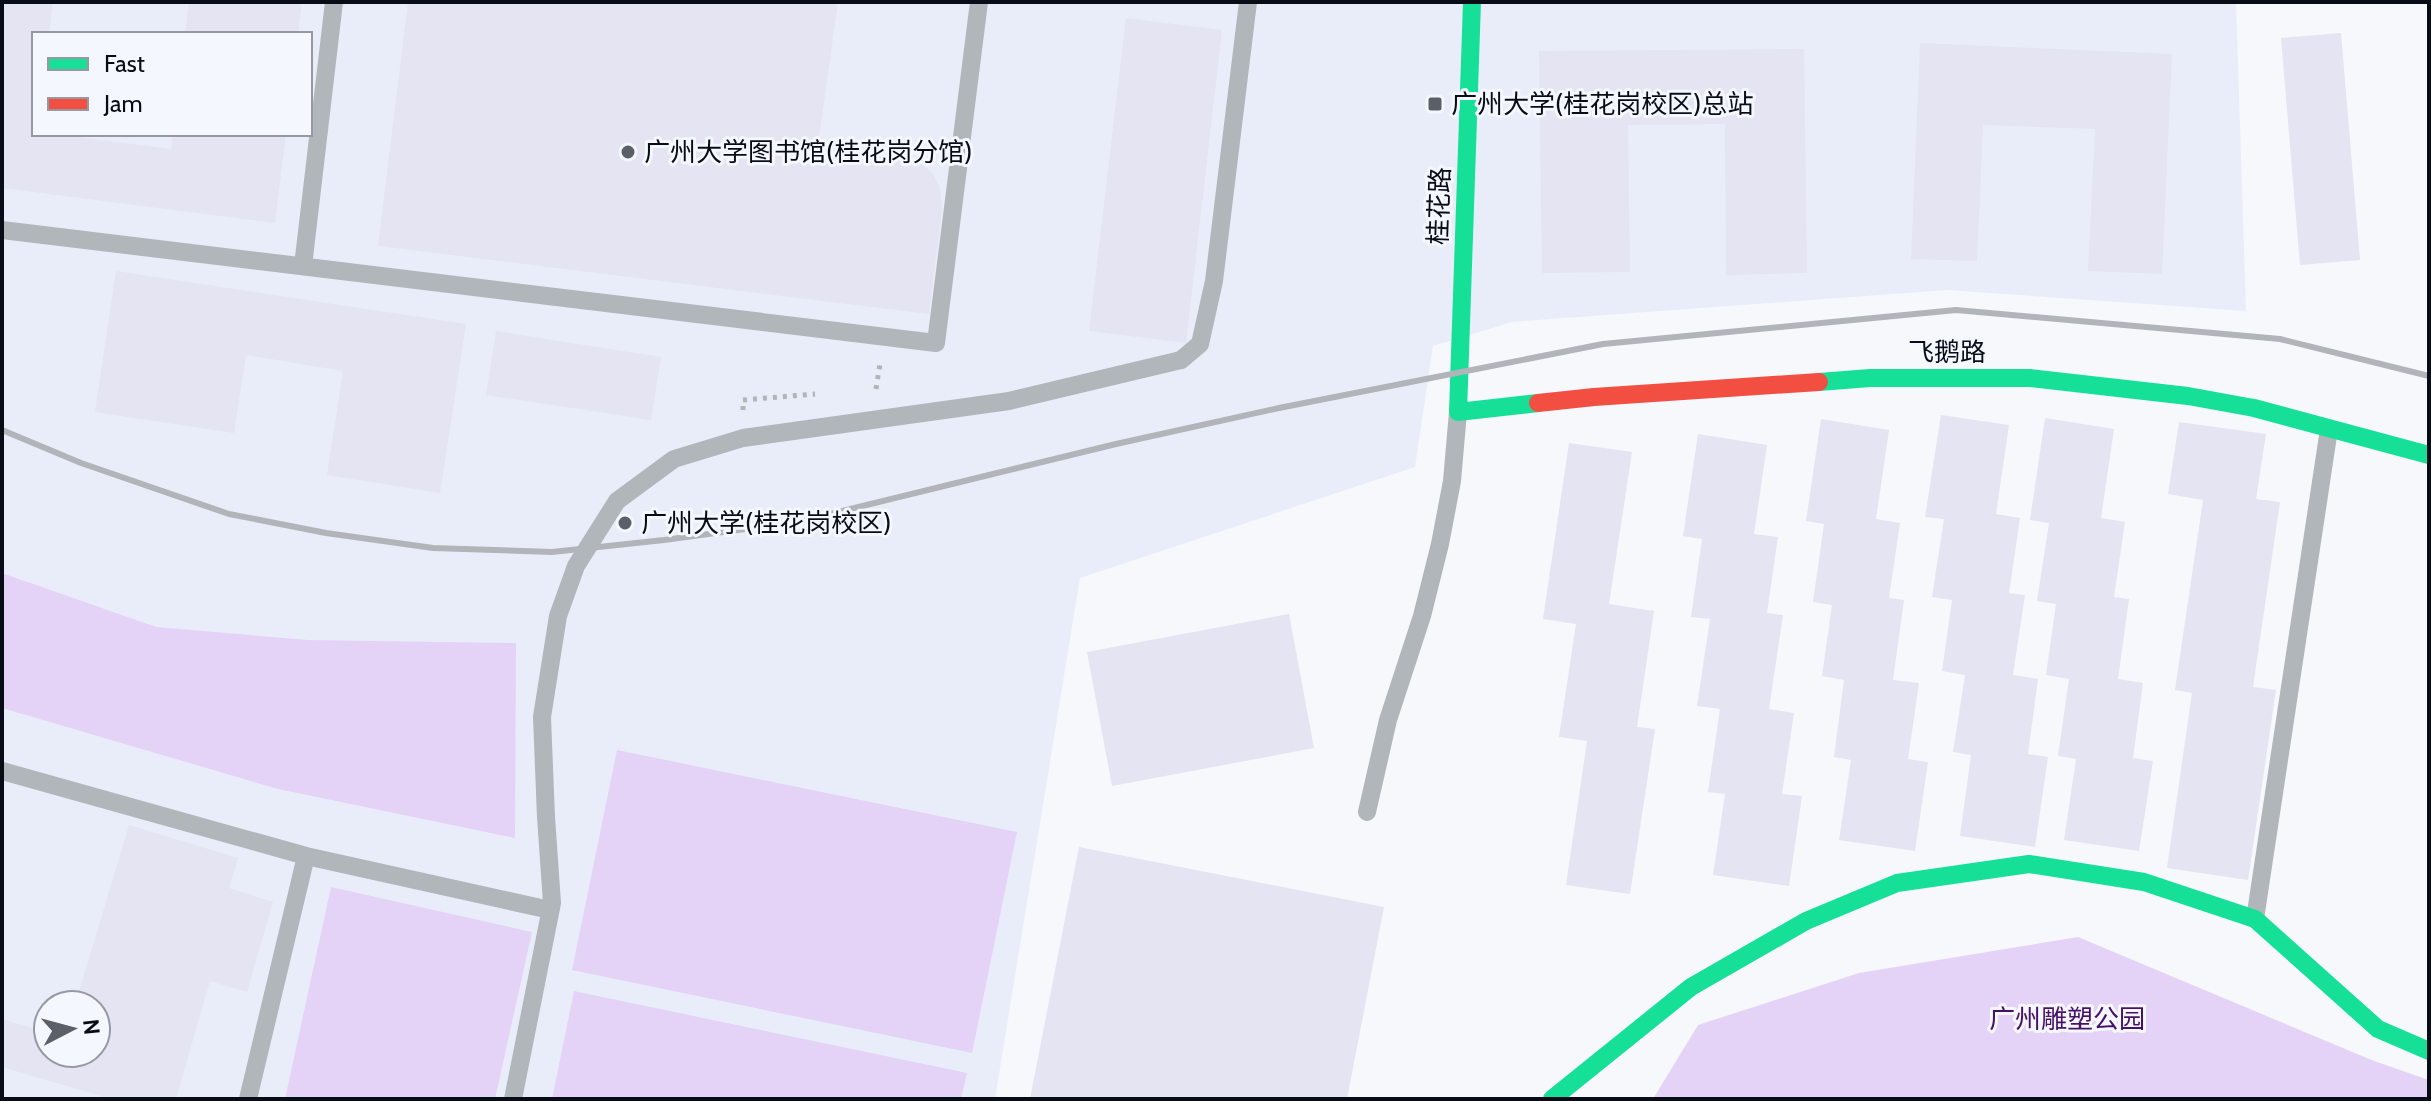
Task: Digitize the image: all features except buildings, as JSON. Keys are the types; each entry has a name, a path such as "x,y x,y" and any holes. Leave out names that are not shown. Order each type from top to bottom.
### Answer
{"street":[{"name":"桂花路","path":"1458,412 1472,2"},
{"name":"飞鹅路","path":"1458,412 1594,397 1870,378 2030,378 2188,396 2254,408 2429,455"},
{"path":"1552,1099 1691,987 1806,921 1897,883 2029,864 2144,882 2255,919 2378,1029 2429,1051"}],"lane":[{"path":"303,266 334,2"},
{"path":"2,230 936,343 979,2"},
{"path":"513,1099 552,903 542,717 558,616 576,566 617,501 674,459 743,438 1009,401 1181,360 1200,344 1214,281 1248,2"},
{"path":"1367,812 1388,720 1422,616 1440,544 1452,481 1458,412"},
{"path":"2255,919 2329,429"},
{"path":"2,771 306,856 550,910"},
{"path":"248,1099 306,856"}],"shaded area":[{"name":"广州大学(桂花岗校区)","path":"2,2 2236,2 2246,311 1947,290 1512,322 1433,346 1415,467 1080,578 995,1099 2,1099"}],"green space":[{"path":"2,573 156,627 308,640 516,643 515,838 278,789 2,708"},
{"path":"617,750 1017,832 972,1053 572,970"},
{"path":"331,887 532,932 495,1099 285,1099"},
{"name":"广州雕塑公园","path":"2078,937 2374,1061 2429,1080 2429,1099 1653,1099 1698,1025 1859,973"},
{"path":"574,991 967,1073 961,1099 552,1099"}],"railway":[{"path":"2,430 81,463 229,514 326,533 433,548 552,552 797,522 1116,444 1279,408 1603,344 1956,310 2280,339 2429,376"}],"traffic: fast":[{"path":"1472,2 1458,412 1538,403"},
{"path":"1819,382 1870,378 2030,378 2188,396 2254,408 2429,455"},
{"path":"1552,1099 1691,987 1806,921 1897,883 2029,864 2144,882 2255,919 2378,1029 2429,1051"}],"traffic: jam":[{"path":"1538,403 1819,382"}],"place":[{"name":"广州大学(桂花岗校区)总站","path":"1435,104"},
{"name":"广州大学图书馆(桂花岗分馆)","path":"628,152"},
{"name":"广州大学(桂花岗校区)","path":"625,523"}]}
